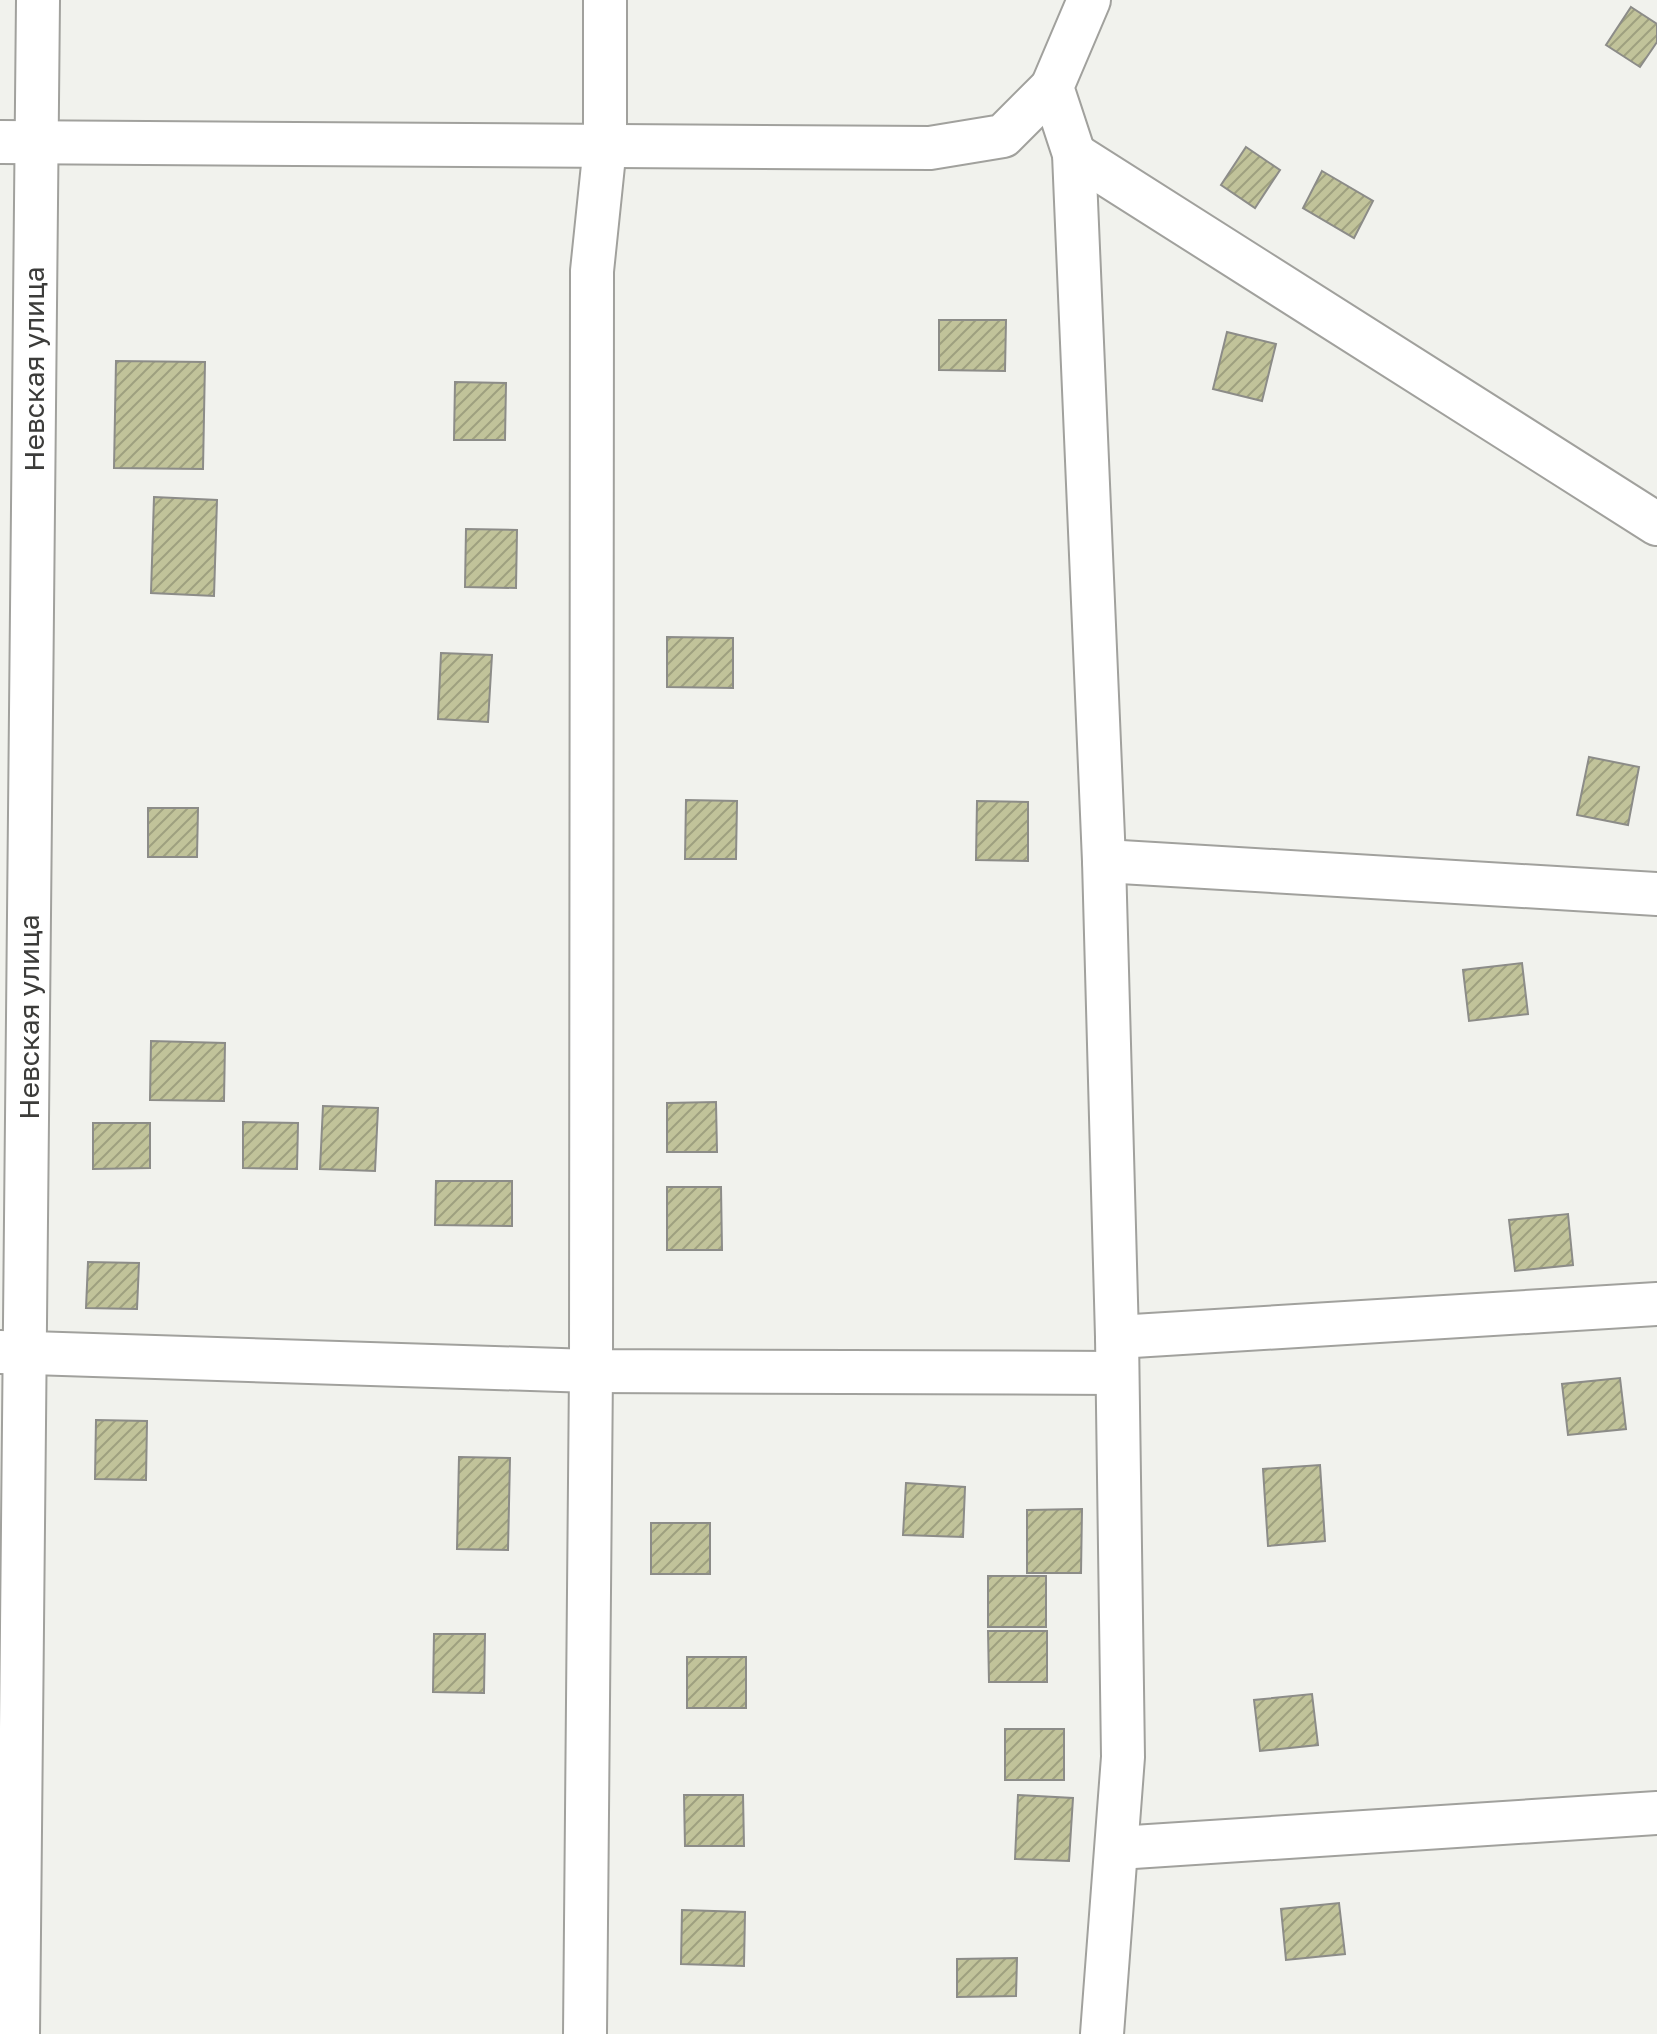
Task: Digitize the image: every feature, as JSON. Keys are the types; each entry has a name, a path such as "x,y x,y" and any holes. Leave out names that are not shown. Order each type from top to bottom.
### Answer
{"street":[{"name":"Невская улица","path":"18,2034 13,1352 18,142 38,0"},
{"path":"585,2034 591,1371 592,271 605,146 605,0"},
{"path":"18,142 930,148 1003,136 1052,87 1089,0"},
{"path":"1052,87 1074,154 1104,861 1117,1355 1123,1757 1102,2034"},
{"path":"1074,154 1657,524"},
{"path":"1104,861 1657,894"},
{"path":"13,1352 591,1371 1117,1355 1657,1304"},
{"path":"1118,1848 1657,1813"}],"building":[{"path":"1631,7 1657,24 1657,42 1640,67 1606,45"},
{"path":"1246,147 1280,170 1255,208 1221,185"},
{"path":"1322,171 1373,201 1354,238 1303,208"},
{"path":"939,320 1006,320 1005,371 939,370"},
{"path":"1227,332 1276,344 1262,401 1213,389"},
{"path":"116,361 205,362 203,469 114,468"},
{"path":"455,382 506,383 505,440 454,440"},
{"path":"154,497 217,500 214,596 151,593"},
{"path":"466,529 517,530 516,588 465,587"},
{"path":"667,637 733,638 733,688 667,687"},
{"path":"441,653 492,655 488,722 438,719"},
{"path":"1589,757 1639,767 1628,825 1577,815"},
{"path":"686,800 737,801 736,859 685,859"},
{"path":"977,801 1028,802 1028,861 976,860"},
{"path":"148,808 198,808 197,857 148,857"},
{"path":"1522,963 1528,1014 1469,1021 1463,970"},
{"path":"151,1041 225,1043 224,1101 150,1100"},
{"path":"716,1102 717,1152 667,1152 667,1103"},
{"path":"323,1106 378,1108 375,1171 320,1169"},
{"path":"243,1122 298,1123 297,1169 243,1168"},
{"path":"93,1123 150,1123 150,1168 93,1169"},
{"path":"436,1181 512,1181 512,1226 435,1225"},
{"path":"667,1187 721,1187 722,1250 667,1250"},
{"path":"1568,1214 1573,1265 1515,1271 1509,1220"},
{"path":"88,1262 139,1263 137,1309 86,1308"},
{"path":"1620,1378 1626,1429 1568,1435 1562,1384"},
{"path":"96,1420 147,1421 146,1480 95,1479"},
{"path":"459,1457 510,1458 508,1550 457,1549"},
{"path":"1320,1465 1325,1541 1268,1546 1263,1469"},
{"path":"906,1483 965,1487 963,1537 903,1535"},
{"path":"1082,1509 1081,1573 1027,1573 1027,1510"},
{"path":"651,1523 710,1523 710,1574 651,1574"},
{"path":"988,1576 1046,1576 1046,1627 988,1627"},
{"path":"988,1631 1047,1631 1047,1682 989,1682"},
{"path":"434,1634 485,1634 484,1693 433,1692"},
{"path":"687,1657 746,1657 746,1708 687,1708"},
{"path":"1312,1694 1318,1745 1260,1751 1254,1700"},
{"path":"1005,1729 1064,1729 1064,1780 1005,1780"},
{"path":"684,1795 743,1795 744,1846 685,1846"},
{"path":"1018,1795 1073,1798 1069,1861 1015,1859"},
{"path":"1339,1903 1345,1954 1286,1960 1281,1909"},
{"path":"682,1910 745,1912 744,1966 681,1964"},
{"path":"1017,1958 1016,1996 957,1997 957,1959"}]}
